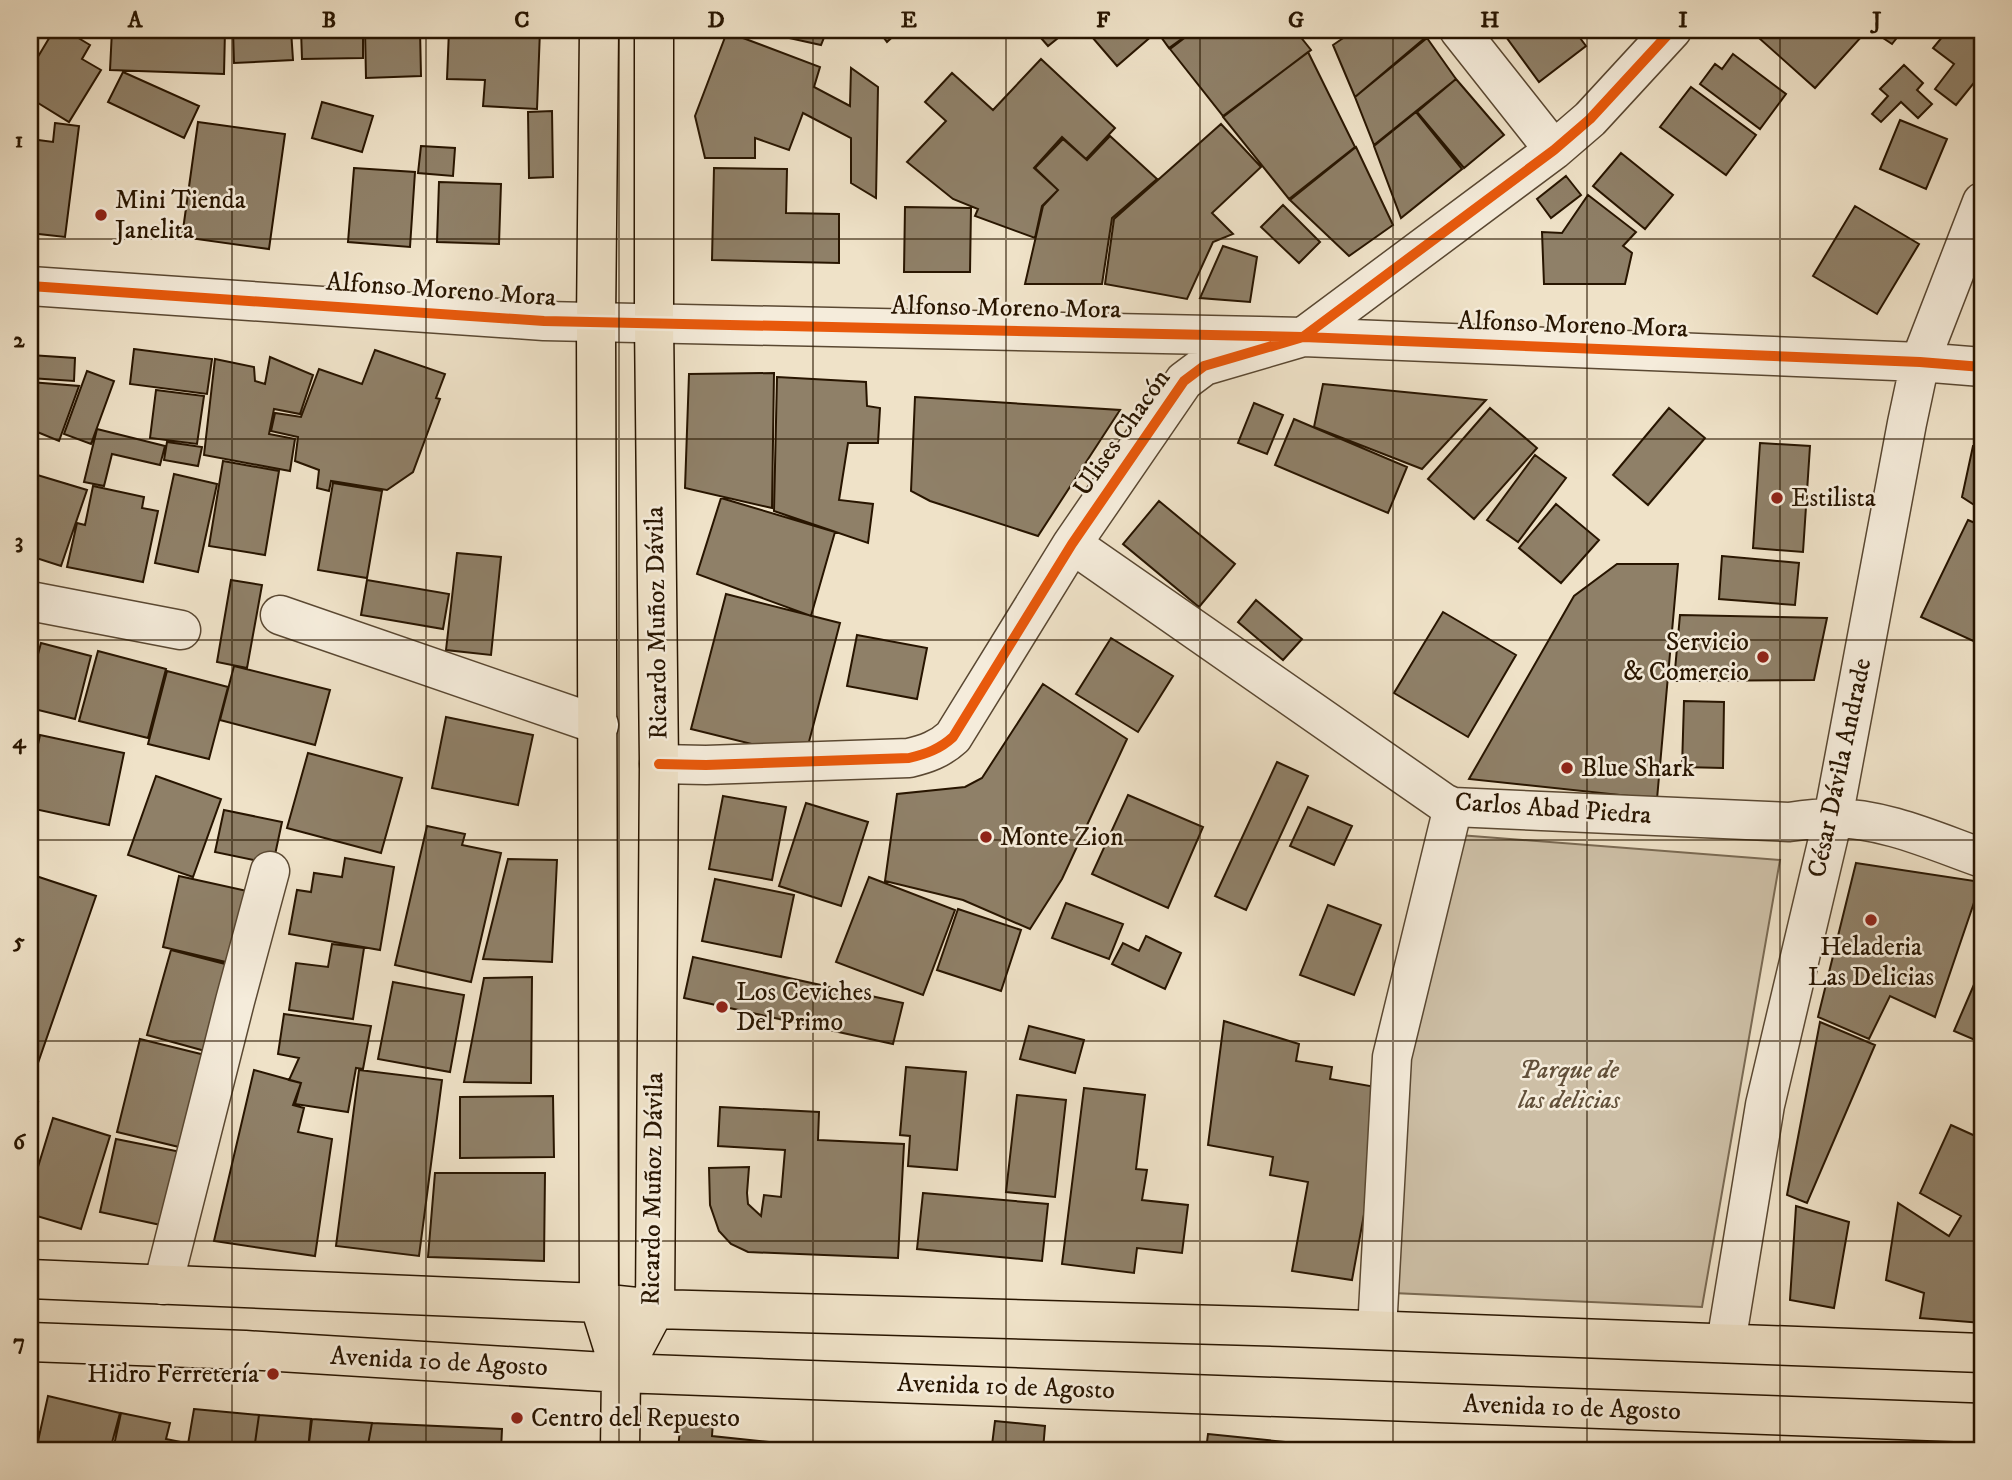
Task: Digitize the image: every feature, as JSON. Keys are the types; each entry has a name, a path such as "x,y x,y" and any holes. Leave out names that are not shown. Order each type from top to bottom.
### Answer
{"main road":[{"name":"Ricardo Muñoz Dávila","path":"599,30 596,322 599,1303 621,1373"},
{"name":"Ricardo Muñoz Dávila","path":"621,1373 655,1309 659,764 654,30"},
{"path":"30,1279 599,1303 655,1309 1377,1330 1982,1353"},
{"name":"Avenida 10 de Agosto","path":"30,1342 245,1350 621,1373 1982,1423"},
{"path":"620,1450 621,1373"}],"street":[{"path":"1460,30 1554,150"},
{"name":"Ulises Chacón","path":"659,764 706,765 909,758 944,746 953,737 1072,544 1177,391 1192,374 1204,366 1303,337 1554,150 1590,119 1672,30"},
{"name":"César Dávila Andrade","path":"1726,1343 1765,1105 1833,818 1920,362 1982,202"},
{"name":"Alfonso Moreno Mora","path":"30,286 544,321 1303,337 1920,362 1982,367"},
{"name":"Carlos Abad Piedra","path":"1072,544 1453,807 1789,822 1833,818 1910,832 1982,858"},
{"path":"30,601 181,630"},
{"path":"280,615 599,725"},
{"path":"1377,1330 1392,1058 1453,807"},
{"path":"163,1285 270,871"}],"green space":[{"name":"Parque de las delicias","path":"1459,835 1780,860 1702,1307 1393,1293 1401,1061"}],"building":[{"path":"30,30 39,30 30,51"},
{"path":"54,30 65,30 90,45 82,59 101,70 69,122 30,98 30,70"},
{"path":"112,30 225,30 224,74 110,70"},
{"path":"233,30 291,30 293,60 234,63"},
{"path":"301,30 363,30 363,58 302,59"},
{"path":"365,30 420,30 421,76 366,78"},
{"path":"449,30 540,30 537,109 483,106 485,80 447,79"},
{"path":"753,30 827,30 821,45"},
{"path":"878,30 900,30 887,42"},
{"path":"1034,30 1068,30 1048,46"},
{"path":"1086,30 1151,30 1154,34 1117,66"},
{"path":"1156,30 1194,30 1169,48"},
{"path":"1195,30 1295,30 1311,50 1223,116 1170,49"},
{"path":"1355,30 1421,30 1426,37 1355,97 1333,45"},
{"path":"1501,30 1574,30 1586,46 1539,82"},
{"path":"1750,30 1856,30 1863,35 1815,88"},
{"path":"1871,30 1903,30 1892,44"},
{"path":"1948,30 1982,30 1982,73 1956,105 1935,89 1954,64 1933,48"},
{"path":"727,32 820,67 814,87 850,106 851,68 878,87 876,198 851,183 851,138 803,113 789,150 755,138 755,158 705,158 695,116"},
{"path":"1427,38 1456,79 1374,145 1355,97"},
{"path":"1308,52 1355,147 1289,199 1223,117"},
{"path":"1733,54 1786,94 1760,129 1700,84 1715,64 1722,69"},
{"path":"1041,59 1115,128 1086,159 1062,137 1034,168 1058,190 1042,206 1035,238 975,216 978,209 953,199 907,162 946,121 925,102 952,73 993,110"},
{"path":"1904,65 1923,83 1917,90 1932,104 1918,118 1901,102 1881,122 1872,114 1888,96 1880,89"},
{"path":"123,72 199,106 184,138 108,102"},
{"path":"1456,79 1504,135 1464,168 1417,112"},
{"path":"1691,87 1756,135 1726,175 1660,127"},
{"path":"322,102 373,116 362,152 312,138"},
{"path":"552,111 553,177 529,178 528,112"},
{"path":"1416,112 1462,169 1401,218 1374,146"},
{"path":"1900,120 1947,139 1926,189 1880,169"},
{"path":"198,122 285,134 269,249 182,237"},
{"path":"55,123 79,126 65,237 30,233 30,139 53,142"},
{"path":"1221,124 1261,167 1212,213 1233,234 1213,242 1187,299 1105,284 1114,219"},
{"path":"1110,136 1157,179 1112,218 1102,284 1025,284 1043,206 1058,190 1035,168 1063,139 1087,160"},
{"path":"421,146 455,148 453,176 418,173"},
{"path":"1356,147 1393,225 1349,256 1290,200"},
{"path":"1621,153 1673,195 1645,229 1593,186"},
{"path":"354,168 415,172 410,247 348,242"},
{"path":"714,168 787,169 786,213 839,214 839,263 712,260"},
{"path":"1566,176 1581,195 1551,218 1537,199"},
{"path":"439,182 501,184 499,244 437,242"},
{"path":"1588,195 1636,232 1623,246 1632,253 1625,284 1544,284 1542,232 1562,233"},
{"path":"1283,205 1320,242 1299,263 1261,227"},
{"path":"1855,206 1919,244 1877,314 1813,276"},
{"path":"905,207 971,208 970,272 904,272"},
{"path":"1223,246 1257,257 1250,302 1200,298"},
{"path":"134,349 212,359 207,394 130,384"},
{"path":"375,350 445,374 436,398 440,399 413,472 387,490 331,481 329,491 317,488 319,470 295,461 298,437 271,431 275,413 301,417 319,369 362,384"},
{"path":"30,355 75,358 74,381 30,378"},
{"path":"270,357 313,375 300,414 274,409 269,434 295,439 290,471 204,455 215,359 254,367 255,381 265,384"},
{"path":"87,371 114,381 91,444 64,434"},
{"path":"774,373 772,508 685,488 689,374"},
{"path":"777,377 866,382 867,406 880,408 878,443 848,443 839,500 873,504 868,543 774,511"},
{"path":"30,382 79,386 59,441 30,429"},
{"path":"1323,384 1486,400 1422,469 1314,427"},
{"path":"156,390 204,396 197,444 150,438"},
{"path":"915,397 1120,410 1038,536 930,501 911,491"},
{"path":"1254,403 1283,415 1267,454 1238,443"},
{"path":"1490,408 1537,448 1474,519 1428,479"},
{"path":"1669,408 1705,438 1648,505 1613,475"},
{"path":"1294,419 1407,467 1388,513 1275,465"},
{"path":"97,429 165,446 160,465 112,454 104,486 84,482"},
{"path":"167,442 202,447 198,466 164,460"},
{"path":"1760,443 1810,446 1803,552 1753,548"},
{"path":"1973,446 1982,446 1982,510 1962,497"},
{"path":"1535,455 1566,478 1518,542 1487,520"},
{"path":"223,461 279,471 265,555 209,546"},
{"path":"34,474 87,490 61,566 30,556 30,488"},
{"path":"174,474 217,484 198,572 155,563"},
{"path":"333,483 382,491 367,578 318,570"},
{"path":"93,486 144,497 142,508 158,511 143,582 67,567 77,523 85,525"},
{"path":"721,498 835,532 811,616 697,574"},
{"path":"1159,501 1235,564 1199,607 1123,544"},
{"path":"1556,504 1599,540 1561,583 1519,548"},
{"path":"1968,520 1982,526 1982,645 1921,617"},
{"path":"457,553 501,557 491,655 446,650"},
{"path":"1722,556 1799,563 1795,605 1719,599"},
{"path":"1617,564 1678,564 1657,799 1469,779 1574,596"},
{"path":"231,580 262,585 247,668 217,662"},
{"path":"367,580 449,594 443,629 361,615"},
{"path":"726,594 840,623 805,757 691,729"},
{"path":"1256,600 1302,639 1283,660 1238,622"},
{"path":"1443,612 1516,655 1468,737 1394,693"},
{"path":"1680,615 1827,618 1814,680 1674,681"},
{"path":"857,635 927,648 917,699 847,686"},
{"path":"1111,638 1173,676 1138,732 1076,694"},
{"path":"41,643 91,656 75,719 30,708 30,684"},
{"path":"98,651 166,669 148,738 79,721"},
{"path":"234,666 330,690 315,745 220,720"},
{"path":"167,671 228,687 209,759 148,744"},
{"name":"Monte Zion","path":"1043,684 1127,739 1062,879 1030,929 963,900 885,881 897,794 965,787 982,778"},
{"path":"1684,701 1724,702 1723,768 1682,767"},
{"path":"446,717 533,735 518,805 432,788"},
{"path":"40,735 124,753 109,825 30,808 30,781"},
{"path":"308,753 402,778 381,853 287,828"},
{"path":"1277,762 1308,776 1246,910 1215,896"},
{"path":"156,776 221,799 193,877 128,855"},
{"path":"1128,795 1203,827 1168,908 1092,874"},
{"path":"723,796 786,807 772,880 709,869"},
{"path":"806,803 868,822 841,906 779,886"},
{"path":"1308,807 1352,826 1334,865 1290,846"},
{"path":"224,810 282,822 273,864 215,852"},
{"path":"427,826 465,834 462,845 501,853 471,982 395,965"},
{"path":"345,858 394,867 380,950 289,934 297,890 311,892 314,873 342,877"},
{"path":"508,859 557,860 552,962 483,959"},
{"path":"1856,863 1981,882 1935,1017 1890,996 1869,1039 1818,1017"},
{"path":"30,874 96,896 30,1086"},
{"path":"179,876 247,891 230,963 163,947"},
{"path":"869,877 955,910 923,995 836,962"},
{"path":"715,879 794,895 781,957 702,941"},
{"path":"1066,903 1123,924 1109,959 1052,938"},
{"path":"1328,905 1381,925 1354,995 1300,975"},
{"path":"958,909 1021,930 1001,991 937,970"},
{"path":"1146,936 1181,953 1165,989 1112,964 1123,943 1139,951"},
{"path":"332,944 364,948 353,1019 289,1010 296,963 328,967"},
{"path":"171,950 229,965 205,1051 147,1035"},
{"path":"693,957 903,1003 893,1044 684,998"},
{"path":"1982,966 1982,1043 1954,1031"},
{"path":"532,977 531,1083 464,1082 484,978"},
{"path":"393,982 464,995 450,1072 378,1059"},
{"path":"284,1014 371,1026 363,1069 356,1068 348,1112 295,1104 301,1083 289,1080 299,1058 278,1054"},
{"path":"1224,1021 1299,1044 1296,1061 1332,1067 1330,1079 1387,1089 1352,1280 1292,1271 1308,1182 1270,1175 1273,1157 1208,1145"},
{"path":"1820,1022 1875,1045 1807,1203 1787,1195"},
{"path":"1029,1026 1084,1040 1075,1073 1020,1059"},
{"path":"140,1039 205,1055 183,1148 117,1132"},
{"path":"906,1067 966,1072 957,1170 908,1166 910,1136 900,1135"},
{"path":"254,1070 301,1083 293,1105 304,1108 298,1132 332,1139 315,1256 214,1241"},
{"path":"359,1070 442,1080 419,1256 336,1246"},
{"path":"1084,1088 1145,1095 1136,1169 1147,1170 1142,1200 1188,1205 1182,1253 1137,1248 1134,1273 1062,1264"},
{"path":"1017,1095 1066,1100 1055,1197 1006,1192"},
{"path":"553,1096 554,1157 460,1158 460,1097"},
{"path":"30,1099 38,1102 30,1124"},
{"path":"720,1107 819,1112 818,1140 904,1144 898,1258 748,1252 731,1244 719,1231 710,1205 709,1168 749,1167 748,1204 761,1216 764,1195 781,1197 785,1150 718,1146"},
{"path":"53,1118 110,1136 81,1229 30,1214 30,1193"},
{"path":"1951,1125 1982,1139 1982,1323 1920,1318 1924,1293 1886,1280 1898,1203 1949,1236 1961,1216 1920,1193"},
{"path":"116,1139 186,1153 170,1227 100,1212"},
{"path":"435,1173 545,1173 544,1261 428,1257"},
{"path":"923,1193 1048,1204 1042,1261 917,1249"},
{"path":"1796,1206 1849,1222 1834,1308 1790,1300"},
{"path":"48,1396 120,1413 110,1450 36,1450"},
{"path":"194,1409 259,1415 254,1450 187,1450"},
{"path":"121,1413 170,1423 166,1439 186,1443 185,1450 113,1450"},
{"path":"259,1415 311,1419 308,1450 254,1450"},
{"path":"681,1418 713,1421 712,1436 787,1444 786,1450 678,1450"},
{"path":"312,1419 372,1423 367,1450 308,1450"},
{"path":"995,1421 1045,1426 1043,1450 992,1445"},
{"path":"372,1423 502,1429 501,1450 367,1450"},
{"path":"1208,1434 1305,1444 1304,1450 1206,1450"}],"cycle path":[{"path":"659,764 706,765 909,758 948,741 953,737 1072,544 1184,381 1204,366 1303,337 1554,150 1590,119 1672,30"},
{"path":"30,286 544,321 1303,337 1920,362 1982,367"}],"place":[{"name":"Mini Tienda Janelita","path":"101,215"},
{"name":"Estilista","path":"1777,498"},
{"name":"Servicio & Comercio","path":"1763,657"},
{"name":"Blue Shark","path":"1567,768"},
{"name":"Monte Zion","path":"986,837"},
{"name":"Heladeria Las Delicias","path":"1871,920"},
{"name":"Los Ceviches Del Primo","path":"722,1007"},
{"name":"Hidro Ferretería","path":"273,1374"},
{"name":"Centro del Repuesto","path":"517,1418"}]}
